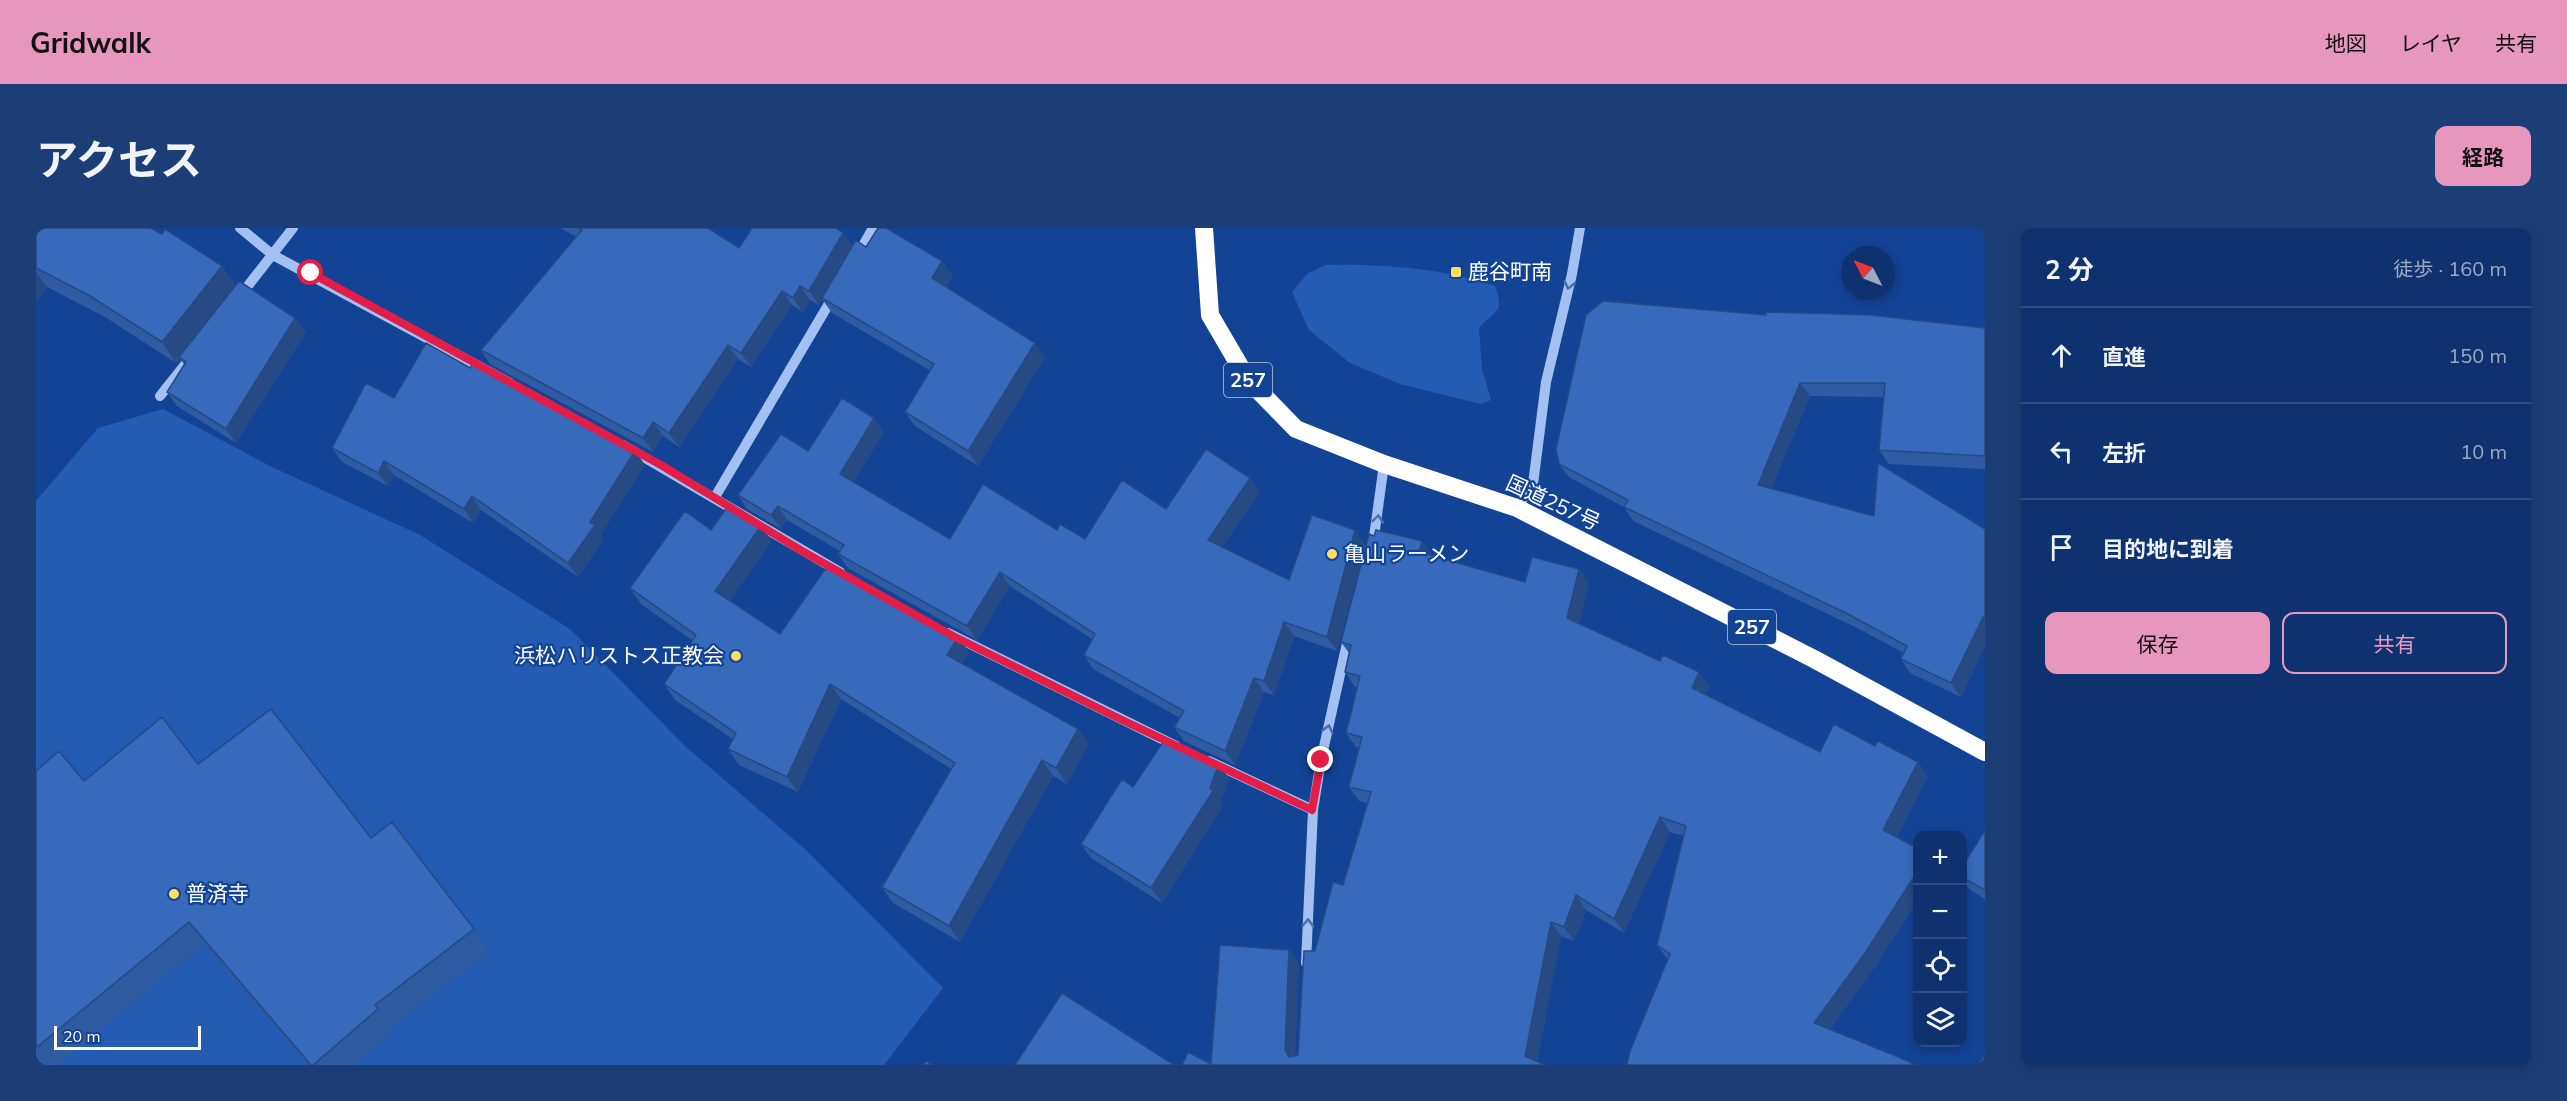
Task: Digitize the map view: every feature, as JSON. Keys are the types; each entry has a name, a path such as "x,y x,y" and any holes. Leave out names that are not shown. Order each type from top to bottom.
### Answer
{"highway":[{"name":"国道257号","path":"1204,228 1210,315 1248,381 1296,429 1384,464 1517,508 1814,658 1985,752"}],"street":[{"path":"240,228 273,255 519,388"},
{"path":"231,308 293,228"},
{"path":"850,268 873,228"},
{"path":"1517,508 1533,484 1546,382 1572,274 1580,228"},
{"path":"715,497 838,288"},
{"path":"160,396 195,352"},
{"path":"610,438 715,497 852,579"},
{"path":"1371,552 1384,464"},
{"path":"1306,976 1312,810 1350,627"},
{"path":"943,630 1184,750"},
{"path":"1195,755 1312,810"}],"shaded area":[{"path":"1325,265 1411,268 1455,275 1495,286 1499,307 1479,328 1482,369 1491,400 1481,404 1400,384 1350,363 1309,330 1292,292 1307,274"},
{"path":"163,409 272,467 420,535 570,629 685,746 807,851 943,988 884,1065 36,1065 36,501 98,428"}],"building":[{"path":"36,228 150,228 162,234 165,229 222,266 162,342 90,296 36,268"},
{"path":"578,228 708,228 739,248 752,228 836,228 843,233 809,291 800,286 793,298 782,291 741,353 728,345 669,433 653,422 643,438 481,350 582,230"},
{"path":"878,228 886,228 942,261 932,278 1035,343 968,451 905,412 934,364 822,298 856,240 866,247"},
{"path":"239,281 295,318 226,429 167,392 186,362 179,357"},
{"path":"1603,301 1766,315 1766,312 1870,315 1985,328 1985,456 1879,450 1885,383 1800,383 1758,485 1874,516 1878,463 1985,529 1985,618 1983,617 1951,683 1901,659 1907,646 1848,614 1624,507 1628,500 1559,464 1556,449 1586,315"},
{"path":"426,343 470,368 473,363 635,451 590,522 595,525 568,563 472,496 464,509 384,461 378,473 332,448 366,383 394,398"},
{"path":"842,398 874,418 840,474 950,539 983,484 1057,530 1060,524 1085,539 1122,480 1166,509 1206,449 1250,478 1208,540 1289,580 1312,515 1355,530 1327,637 1284,622 1264,681 1254,678 1225,751 1174,727 1184,711 1084,655 1095,634 1000,572 967,626 838,554 844,545 778,506 771,515 738,495 781,434 808,451"},
{"path":"728,506 761,526 715,591 780,634 828,565 958,637 947,655 1078,729 1056,768 1042,760 949,926 882,887 955,763 830,684 787,777 728,749 736,733 664,684 696,635 630,588 685,511 711,530"},
{"path":"1376,530 1422,541 1419,552 1525,582 1532,557 1579,569 1567,618 1660,661 1663,655 1699,672 1692,688 1820,752 1834,724 1875,746 1878,741 1918,762 1883,830 1913,846 1913,878 1865,953 1814,1023 1915,1065 1627,1065 1630,1051 1670,954 1657,945 1686,826 1660,817 1614,919 1576,895 1564,927 1551,922 1525,1056 1545,1065 1182,1065 1188,1052 1211,1064 1220,945 1289,950 1285,1050 1289,1057 1298,1055 1304,951 1315,951 1333,882 1343,885 1371,792 1349,787 1362,737 1346,733 1360,676 1345,672 1351,645 1341,642 1369,534 1374,536"},
{"name":"普済寺","path":"271,709 371,838 392,822 474,929 375,1005 378,1009 313,1065 189,922 36,1048 36,771 59,751 84,781 162,717 198,764"},
{"path":"1165,739 1219,764 1210,788 1213,791 1151,888 1081,844 1122,779 1133,787"},
{"path":"1985,830 1985,890 1967,880 1967,859"},
{"path":"1062,993 1174,1065 1015,1065"},
{"path":"1985,1054 1985,1065 1978,1065"}],"place":[{"name":"鹿谷町南","path":"1456,272"},
{"name":"亀山ラーメン","path":"1332,554"},
{"name":"浜松ハリストス正教会","path":"736,656"},
{"name":"普済寺","path":"174,894"}],"route":[{"path":"311,273 661,465 802,551 953,636 1120,719 1312,810 1321,760"}]}
